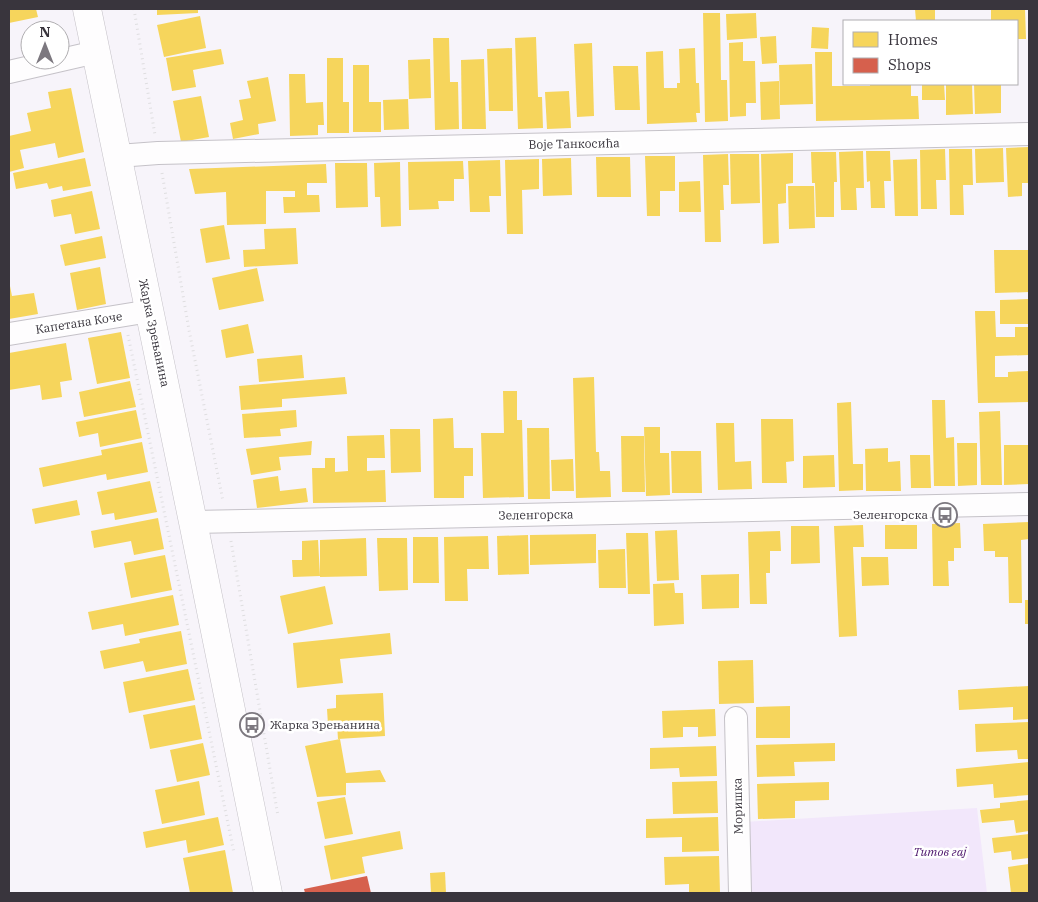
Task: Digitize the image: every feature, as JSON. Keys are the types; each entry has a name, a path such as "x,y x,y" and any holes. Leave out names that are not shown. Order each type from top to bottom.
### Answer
{"main road":[{"name":"Жарка Зрењанина","path":"87,9 118,156 137,314 193,522 268,893"}],"street":[{"path":"9,72 96,52"},
{"name":"Воје Танкосића","path":"118,156 158,153 1029,134"},
{"name":"Капетана Коче","path":"9,334 137,314"},
{"name":"Зеленгорска","path":"193,522 1029,504"},
{"name":"Моришка","path":"736,718 740,893"}],"path":[{"path":"134,9 188,321 228,521 279,825"},
{"path":"137,314 235,854"}],"green space":[{"name":"Титов гај","path":"977,808 987,893 746,893 744,822"}],"building: Homes":[{"path":"9,9 36,9 38,17 9,23"},
{"path":"157,9 198,9 198,13 157,15"},
{"path":"915,9 935,9 935,20 916,20"},
{"path":"991,9 1025,9 1026,39 1018,39 1018,20 991,20"},
{"path":"703,13 720,13 721,80 727,80 728,121 705,122"},
{"path":"756,13 757,38 727,40 726,14"},
{"path":"200,16 206,48 164,57 157,25"},
{"path":"812,27 829,28 828,49 811,48"},
{"path":"776,36 777,63 762,64 760,37"},
{"path":"536,37 538,97 542,97 543,128 518,129 515,38"},
{"path":"433,38 449,38 450,82 458,82 459,129 435,130"},
{"path":"743,42 743,61 755,61 756,103 746,103 746,116 730,117 729,43"},
{"path":"592,43 594,116 577,117 574,44"},
{"path":"512,48 513,111 489,111 487,49"},
{"path":"695,48 696,83 699,83 700,113 696,113 697,122 647,124 646,52 663,51 664,88 677,88 677,83 680,83 679,49"},
{"path":"221,49 224,64 193,70 196,87 172,91 166,58"},
{"path":"815,52 832,52 832,86 911,85 911,96 918,96 919,119 816,121"},
{"path":"327,58 343,58 343,102 349,102 349,133 327,133"},
{"path":"430,59 431,98 409,99 408,60"},
{"path":"484,59 486,129 462,129 461,60"},
{"path":"812,64 813,104 780,105 779,65"},
{"path":"353,65 369,65 369,102 381,102 381,132 353,132"},
{"path":"613,66 638,66 640,110 615,110"},
{"path":"289,74 305,74 306,103 323,102 324,125 318,125 318,135 290,136"},
{"path":"268,77 276,121 258,124 259,134 233,139 230,123 243,120 239,100 251,98 247,81"},
{"path":"779,81 780,119 761,120 760,82"},
{"path":"922,85 944,85 945,100 922,100"},
{"path":"946,85 972,85 973,114 946,115"},
{"path":"974,85 1001,85 1001,113 975,114"},
{"path":"71,88 84,152 58,158 55,143 20,150 24,168 9,172 9,136 31,131 27,113 51,108 48,92"},
{"path":"569,91 571,128 547,129 545,92"},
{"path":"201,96 209,137 181,142 173,101"},
{"path":"408,99 409,129 384,130 383,100"},
{"path":"1029,147 1029,183 1022,183 1022,196 1008,197 1006,148"},
{"path":"1003,148 1004,182 976,183 975,149"},
{"path":"945,149 946,180 936,180 937,209 921,209 920,150"},
{"path":"949,149 972,149 973,185 963,185 964,215 950,215"},
{"path":"863,151 864,188 856,188 857,210 841,210 839,152"},
{"path":"866,151 890,151 891,181 884,181 885,208 871,208 870,181 867,182"},
{"path":"811,152 836,152 837,182 834,182 834,217 816,217 815,183 812,183"},
{"path":"793,153 793,183 786,184 786,203 778,204 779,243 763,244 761,154"},
{"path":"728,154 729,185 723,185 724,210 720,210 721,242 705,242 703,155"},
{"path":"730,154 759,154 760,203 731,204"},
{"path":"645,156 675,156 675,191 660,191 660,216 647,216"},
{"path":"596,157 630,157 631,197 597,197"},
{"path":"85,158 91,186 63,191 62,186 49,189 47,183 16,189 13,173"},
{"path":"571,158 572,195 543,196 542,159"},
{"path":"539,159 539,189 522,190 523,234 507,234 505,160"},
{"path":"917,159 918,216 895,216 893,160"},
{"path":"500,160 501,196 489,196 490,212 470,212 468,161"},
{"path":"463,161 464,179 454,179 454,201 438,201 439,209 409,210 408,162"},
{"path":"400,162 401,226 381,227 380,197 375,197 374,163"},
{"path":"335,163 367,163 368,207 336,208"},
{"path":"326,164 327,183 307,183 307,195 319,195 320,212 284,213 283,197 295,197 295,191 266,191 266,224 227,225 226,192 195,194 189,169"},
{"path":"700,181 701,212 679,212 679,182"},
{"path":"788,186 814,186 815,228 789,229"},
{"path":"92,191 100,229 75,234 71,214 54,217 51,200"},
{"path":"224,225 230,259 206,263 200,229"},
{"path":"296,228 298,264 244,267 243,250 265,249 264,229"},
{"path":"102,236 106,258 65,266 60,245"},
{"path":"994,250 1029,250 1029,292 995,293"},
{"path":"100,267 106,304 77,310 70,273"},
{"path":"257,268 264,301 219,310 212,278"},
{"path":"9,281 12,296 34,293 38,314 9,319"},
{"path":"1029,299 1029,324 1000,324 1000,300"},
{"path":"975,311 995,311 996,337 1015,337 1015,327 1029,327 1029,355 995,356 995,377 1008,377 1008,372 1029,371 1029,402 978,403"},
{"path":"248,324 254,353 226,358 221,330"},
{"path":"121,332 130,378 97,384 88,338"},
{"path":"66,343 72,380 60,382 62,397 42,400 40,385 9,390 9,353"},
{"path":"302,355 304,378 259,382 257,359"},
{"path":"345,377 347,394 282,399 282,407 241,410 239,386"},
{"path":"594,377 596,452 599,452 600,471 610,471 611,497 576,498 573,378"},
{"path":"130,381 136,407 84,417 79,392"},
{"path":"503,391 517,391 517,420 522,420 524,497 483,498 481,433 504,433"},
{"path":"932,400 945,400 946,438 954,437 955,486 934,486"},
{"path":"851,402 853,464 863,464 863,490 839,491 837,403"},
{"path":"136,410 142,438 100,447 98,433 79,437 76,422"},
{"path":"296,410 297,427 280,429 281,436 244,438 242,414"},
{"path":"1000,411 1002,485 981,485 979,412"},
{"path":"453,418 454,448 473,448 473,476 464,476 464,498 434,498 433,419"},
{"path":"761,419 793,419 794,461 786,462 787,483 762,483"},
{"path":"716,423 734,423 735,462 751,461 752,489 718,490"},
{"path":"644,427 660,427 660,453 669,453 670,495 646,496"},
{"path":"527,428 549,428 550,499 528,499"},
{"path":"390,429 420,429 421,472 391,473"},
{"path":"384,435 385,458 367,458 367,471 385,470 386,502 313,503 312,468 325,468 325,458 335,458 335,472 348,471 347,436"},
{"path":"621,436 644,436 645,492 622,492"},
{"path":"312,441 311,455 279,457 281,470 251,475 246,449"},
{"path":"142,442 148,472 107,480 106,474 43,487 39,468 102,455 101,450"},
{"path":"957,443 977,443 977,485 958,486"},
{"path":"1004,445 1029,445 1029,484 1004,485"},
{"path":"888,448 888,462 900,461 901,491 866,491 865,449"},
{"path":"671,451 701,451 702,493 672,493"},
{"path":"834,455 835,487 803,488 803,456"},
{"path":"910,455 930,455 931,488 911,488"},
{"path":"573,459 574,491 552,491 551,460"},
{"path":"278,476 280,491 306,488 308,502 257,508 253,480"},
{"path":"150,481 157,512 115,520 114,513 102,515 97,492"},
{"path":"77,500 80,515 35,524 32,509"},
{"path":"158,518 164,549 134,555 131,541 94,548 91,531"},
{"path":"1029,522 1029,539 1021,540 1022,603 1009,603 1008,557 995,557 995,551 984,551 983,524"},
{"path":"960,523 961,548 954,548 954,561 948,561 949,586 933,586 932,524"},
{"path":"863,525 864,547 853,547 857,636 839,637 834,526"},
{"path":"885,525 917,525 917,549 885,549"},
{"path":"791,526 819,526 820,563 791,564"},
{"path":"677,530 679,580 657,581 655,531"},
{"path":"780,531 781,551 770,551 770,573 766,573 767,604 750,604 748,532"},
{"path":"626,533 648,533 650,594 628,594"},
{"path":"596,534 596,563 530,565 530,535"},
{"path":"528,535 529,574 498,575 497,536"},
{"path":"488,536 489,569 467,569 468,601 445,601 444,537"},
{"path":"413,537 438,537 439,583 413,583"},
{"path":"366,538 367,576 320,577 320,540"},
{"path":"377,538 407,538 408,590 379,591"},
{"path":"318,540 320,576 293,577 292,560 302,560 302,541"},
{"path":"625,549 626,588 599,588 598,550"},
{"path":"165,555 172,590 131,598 124,563"},
{"path":"861,557 888,557 889,585 862,586"},
{"path":"739,574 739,608 702,609 701,575"},
{"path":"674,583 675,593 683,593 684,624 654,626 653,584"},
{"path":"325,586 333,624 288,634 280,596"},
{"path":"173,595 179,625 125,636 123,624 92,630 88,612"},
{"path":"1025,600 1029,600 1029,624 1025,624"},
{"path":"181,631 187,664 146,672 143,661 104,669 100,651 140,643 139,639"},
{"path":"390,633 392,654 340,659 343,683 297,688 293,643"},
{"path":"753,660 754,703 719,704 718,661"},
{"path":"188,669 195,700 129,713 123,682"},
{"path":"1029,686 1029,719 1013,720 1013,707 959,710 958,690"},
{"path":"383,693 385,736 338,739 337,724 328,725 327,709 336,708 336,695"},
{"path":"195,705 202,739 150,749 143,715"},
{"path":"790,706 790,738 756,738 756,707"},
{"path":"715,709 716,736 698,737 698,727 683,727 683,737 663,738 662,711"},
{"path":"1029,722 1029,759 1018,759 1017,750 976,752 975,724"},
{"path":"340,739 346,773 380,770 386,782 346,783 346,795 317,797 305,746"},
{"path":"203,743 210,775 177,782 170,750"},
{"path":"835,743 835,761 794,762 795,776 757,777 756,745"},
{"path":"716,746 717,776 680,777 679,768 650,769 650,748"},
{"path":"1029,762 1029,795 994,798 993,784 957,787 956,769"},
{"path":"199,781 205,815 162,824 155,790"},
{"path":"717,781 718,813 673,814 672,782"},
{"path":"829,782 829,800 795,801 795,818 758,819 757,784"},
{"path":"345,797 353,834 325,839 317,802"},
{"path":"1029,800 1029,831 1016,833 1014,820 982,823 980,810 1000,808 1000,803"},
{"path":"218,817 224,845 188,853 186,840 146,848 143,832"},
{"path":"718,817 719,851 682,852 682,837 646,838 646,819"},
{"path":"400,831 403,849 362,857 365,873 331,880 324,846"},
{"path":"1029,834 1029,858 1012,860 1011,851 994,853 992,838"},
{"path":"225,850 233,893 190,893 183,858"},
{"path":"719,856 720,893 689,893 689,884 665,885 664,857"},
{"path":"1029,864 1029,893 1011,893 1008,867"},
{"path":"445,872 446,893 431,893 430,873"}],"building: Shops":[{"path":"367,876 371,893 305,893 304,889"}],"place":[{"name":"Зеленгорска","path":"945,515"},
{"name":"Жарка Зрењанина","path":"252,725"}]}
